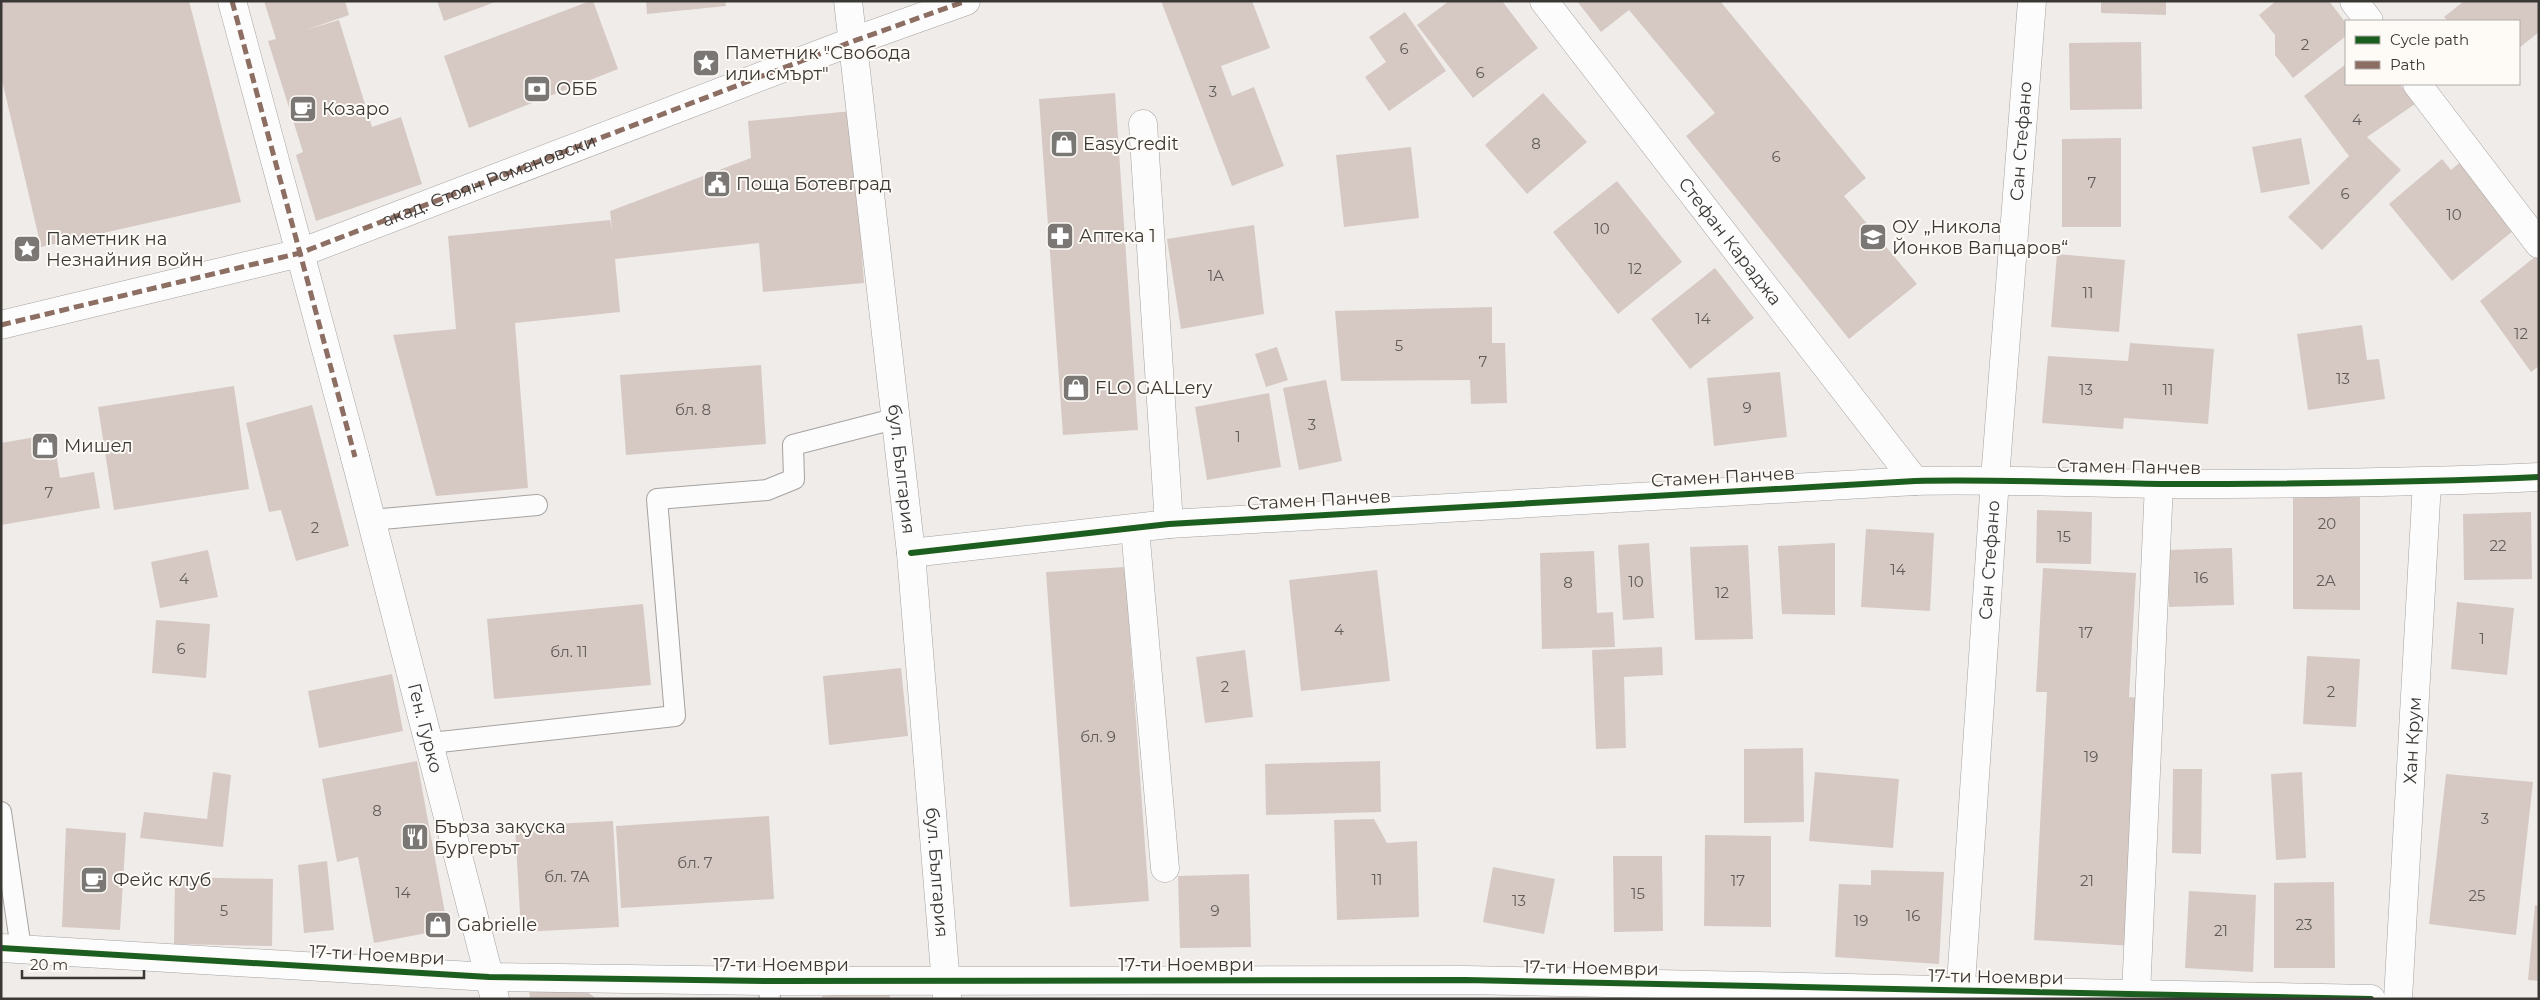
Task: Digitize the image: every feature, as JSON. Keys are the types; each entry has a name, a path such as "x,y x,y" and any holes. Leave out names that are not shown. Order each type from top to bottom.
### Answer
{"street":[{"name":"Ген. Гурко","path":"232,1 431,743 492,988"},
{"name":"бул. България","path":"848,1 851,42 894,419 911,553 947,989"},
{"name":"акад. Стоян Романовски","path":"1,325 300,253 851,42 966,1"},
{"name":"Стефан Караджа","path":"1544,1 1915,481"},
{"name":"Сан Стефано","path":"1960,995 1995,479 2032,1"},
{"path":"2354,1 2368,20"},
{"path":"2418,85 2539,244"},
{"path":"1144,124 1169,524"},
{"name":"Стамен Панчев","path":"911,553 1169,524 1915,481 1995,479 2159,484 2427,482 2539,477"},
{"name":"Хан Крум","path":"2398,999 2427,482"},
{"path":"2136,994 2159,484"},
{"path":"1135,528 1165,868"},
{"name":"17-ти Ноември","path":"11,948 492,988 769,990 1465,989 1960,995 2136,994 2370,999"}],"lane":[{"path":"431,743 675,716 657,499 766,490 794,479 793,445 894,419"},
{"path":"372,520 537,505"},
{"path":"1,812 11,948"}],"building":[{"path":"1,1 189,1 241,202 41,247 1,76"},
{"path":"264,1 345,1 349,15 306,30 339,20 372,127 401,117 422,184 316,221 296,155 303,152 268,41 276,39"},
{"path":"437,1 498,1 444,21"},
{"path":"593,1 618,69 469,128 444,56"},
{"path":"646,1 725,1 726,6 647,14"},
{"path":"1161,1 1252,1 1270,48 1221,66 1232,96 1254,87 1284,166 1232,186"},
{"path":"1449,1 1502,1 1538,48 1473,98 1417,25"},
{"path":"1577,1 1720,1 1866,178 1844,196 1917,284 1849,339 1686,136 1715,113 1629,10 1601,32"},
{"path":"2101,1 2166,1 2166,15 2101,13"},
{"path":"2276,1 2329,1 2345,22 2345,37 2293,78 2275,55 2275,35 2259,15"},
{"path":"2464,1 2539,1 2539,32 2520,47 2520,20 2447,20 2444,17"},
{"path":"1405,12 1446,71 1389,111 1365,77 1386,62 1369,37"},
{"path":"2141,42 2142,109 2070,110 2069,43"},
{"path":"2345,65 2345,85 2401,85 2415,104 2367,137 2401,170 2322,250 2288,217 2349,156 2304,96"},
{"path":"1115,93 1138,430 1063,435 1039,99"},
{"path":"1543,93 1587,142 1527,194 1485,145"},
{"path":"852,111 864,283 763,292 759,243 615,259 620,312 515,323 528,488 436,496 393,335 456,329 448,236 610,220 612,230 610,211 751,158 748,121"},
{"path":"2121,138 2121,227 2062,227 2062,139"},
{"path":"2301,138 2310,184 2261,193 2252,147"},
{"path":"1411,147 1419,218 1344,227 1336,155"},
{"path":"2442,159 2451,170 2464,159 2519,226 2452,281 2389,204"},
{"path":"1617,181 1682,262 1618,314 1553,232"},
{"path":"1254,225 1264,314 1181,329 1167,239"},
{"path":"2057,254 2125,260 2119,332 2051,327"},
{"path":"2536,256 2539,260 2539,366 2531,372 2480,301"},
{"path":"1715,268 1754,318 1690,369 1651,319"},
{"path":"1492,307 1492,343 1505,343 1507,403 1471,404 1470,380 1341,381 1335,311"},
{"path":"2362,325 2367,360 2379,359 2385,399 2308,410 2297,334"},
{"path":"2130,343 2214,349 2208,424 2124,418 2123,429 2042,423 2048,356 2128,361"},
{"path":"1277,347 1288,380 1266,387 1255,354"},
{"path":"761,365 766,444 626,455 620,375"},
{"path":"1780,372 1787,437 1714,446 1707,378"},
{"path":"1326,380 1342,461 1299,470 1283,388"},
{"path":"234,386 249,489 114,510 98,407"},
{"path":"1269,393 1281,467 1207,480 1195,407"},
{"path":"312,405 349,546 296,561 281,510 269,512 246,423"},
{"path":"53,434 60,478 94,472 100,508 1,525 1,443"},
{"path":"2293,497 2360,497 2360,610 2293,609"},
{"path":"2037,510 2092,512 2091,564 2036,563"},
{"path":"2531,512 2532,579 2464,580 2463,514"},
{"path":"1866,529 1934,533 1930,611 1861,607"},
{"path":"1649,543 1654,618 1623,620 1618,545"},
{"path":"1835,543 1835,615 1782,614 1778,546"},
{"path":"1748,545 1753,639 1695,640 1690,547"},
{"path":"2232,548 2234,605 2169,607 2167,550"},
{"path":"208,550 218,597 160,608 151,562"},
{"path":"1594,551 1597,613 1613,612 1615,647 1542,649 1540,553"},
{"path":"1125,567 1149,901 1070,907 1046,572"},
{"path":"2043,568 2136,573 2129,697 2141,698 2134,946 2034,940 2047,692 2036,692"},
{"path":"1377,570 1390,681 1301,691 1289,580"},
{"path":"2457,602 2514,608 2507,675 2451,669"},
{"path":"643,604 651,685 494,699 487,619"},
{"path":"156,620 210,624 206,678 152,673"},
{"path":"1662,647 1663,675 1624,677 1626,748 1596,749 1592,650"},
{"path":"1245,650 1253,717 1205,723 1196,657"},
{"path":"2307,656 2360,659 2356,727 2303,724"},
{"path":"901,668 908,736 829,745 823,676"},
{"path":"392,674 403,731 319,748 308,691"},
{"path":"1803,748 1804,822 1744,823 1744,749"},
{"path":"417,761 448,929 374,943 358,857 337,862 322,779"},
{"path":"1380,761 1381,812 1266,815 1265,764"},
{"path":"2173,769 2202,769 2201,854 2172,853"},
{"path":"213,772 231,775 223,847 140,838 144,812 207,819"},
{"path":"1815,772 1899,779 1893,848 1809,841"},
{"path":"2302,772 2306,858 2276,860 2271,774"},
{"path":"2446,774 2533,782 2516,935 2429,924"},
{"path":"769,816 774,899 621,908 616,826"},
{"path":"1374,819 1387,843 1417,841 1419,917 1337,920 1334,820"},
{"path":"613,821 619,927 521,932 515,826"},
{"name":"Фейс клуб","path":"66,828 126,833 120,930 62,927"},
{"path":"1705,835 1771,836 1771,927 1704,926"},
{"path":"1613,856 1662,856 1663,931 1614,932"},
{"path":"327,861 334,930 304,933 298,865"},
{"path":"1493,867 1555,879 1544,934 1483,922"},
{"path":"1871,870 1944,872 1939,964 1835,957 1839,884 1871,885"},
{"path":"1249,874 1251,947 1180,948 1178,876"},
{"path":"175,877 273,879 272,946 174,944"},
{"path":"2334,882 2335,968 2274,968 2274,883"},
{"path":"2189,891 2256,895 2253,972 2185,968"},
{"path":"2535,905 2539,906 2539,981 2528,980"},
{"path":"576,984 597,999 530,999 529,989"},
{"path":"889,991 890,999 822,999 822,996"}],"marked path":[{"path":"232,1 355,457"},
{"path":"1,325 300,253 851,42 966,1"}],"cycle path":[{"path":"911,553 1169,524 1915,481 2256,484 2539,477"},
{"path":"1,948 489,977 768,981 1465,980 2371,999"}],"place":[{"name":"Паметник \"Свобода или смърт\"","path":"706,63"},
{"name":"ОББ","path":"537,89"},
{"name":"Козаро","path":"303,109"},
{"name":"EasyCredit","path":"1064,144"},
{"name":"Поща Ботевград","path":"717,184"},
{"name":"Аптека 1","path":"1060,236"},
{"name":"ОУ „Никола Йонков Вапцаров“","path":"1873,237"},
{"name":"Паметник на Незнайния войн","path":"27,249"},
{"name":"FLO GALLery","path":"1076,388"},
{"name":"Мишел","path":"45,446"},
{"name":"Бърза закуска Бургерът","path":"415,837"},
{"name":"Фейс клуб","path":"94,880"},
{"name":"Gabrielle","path":"438,925"}]}
